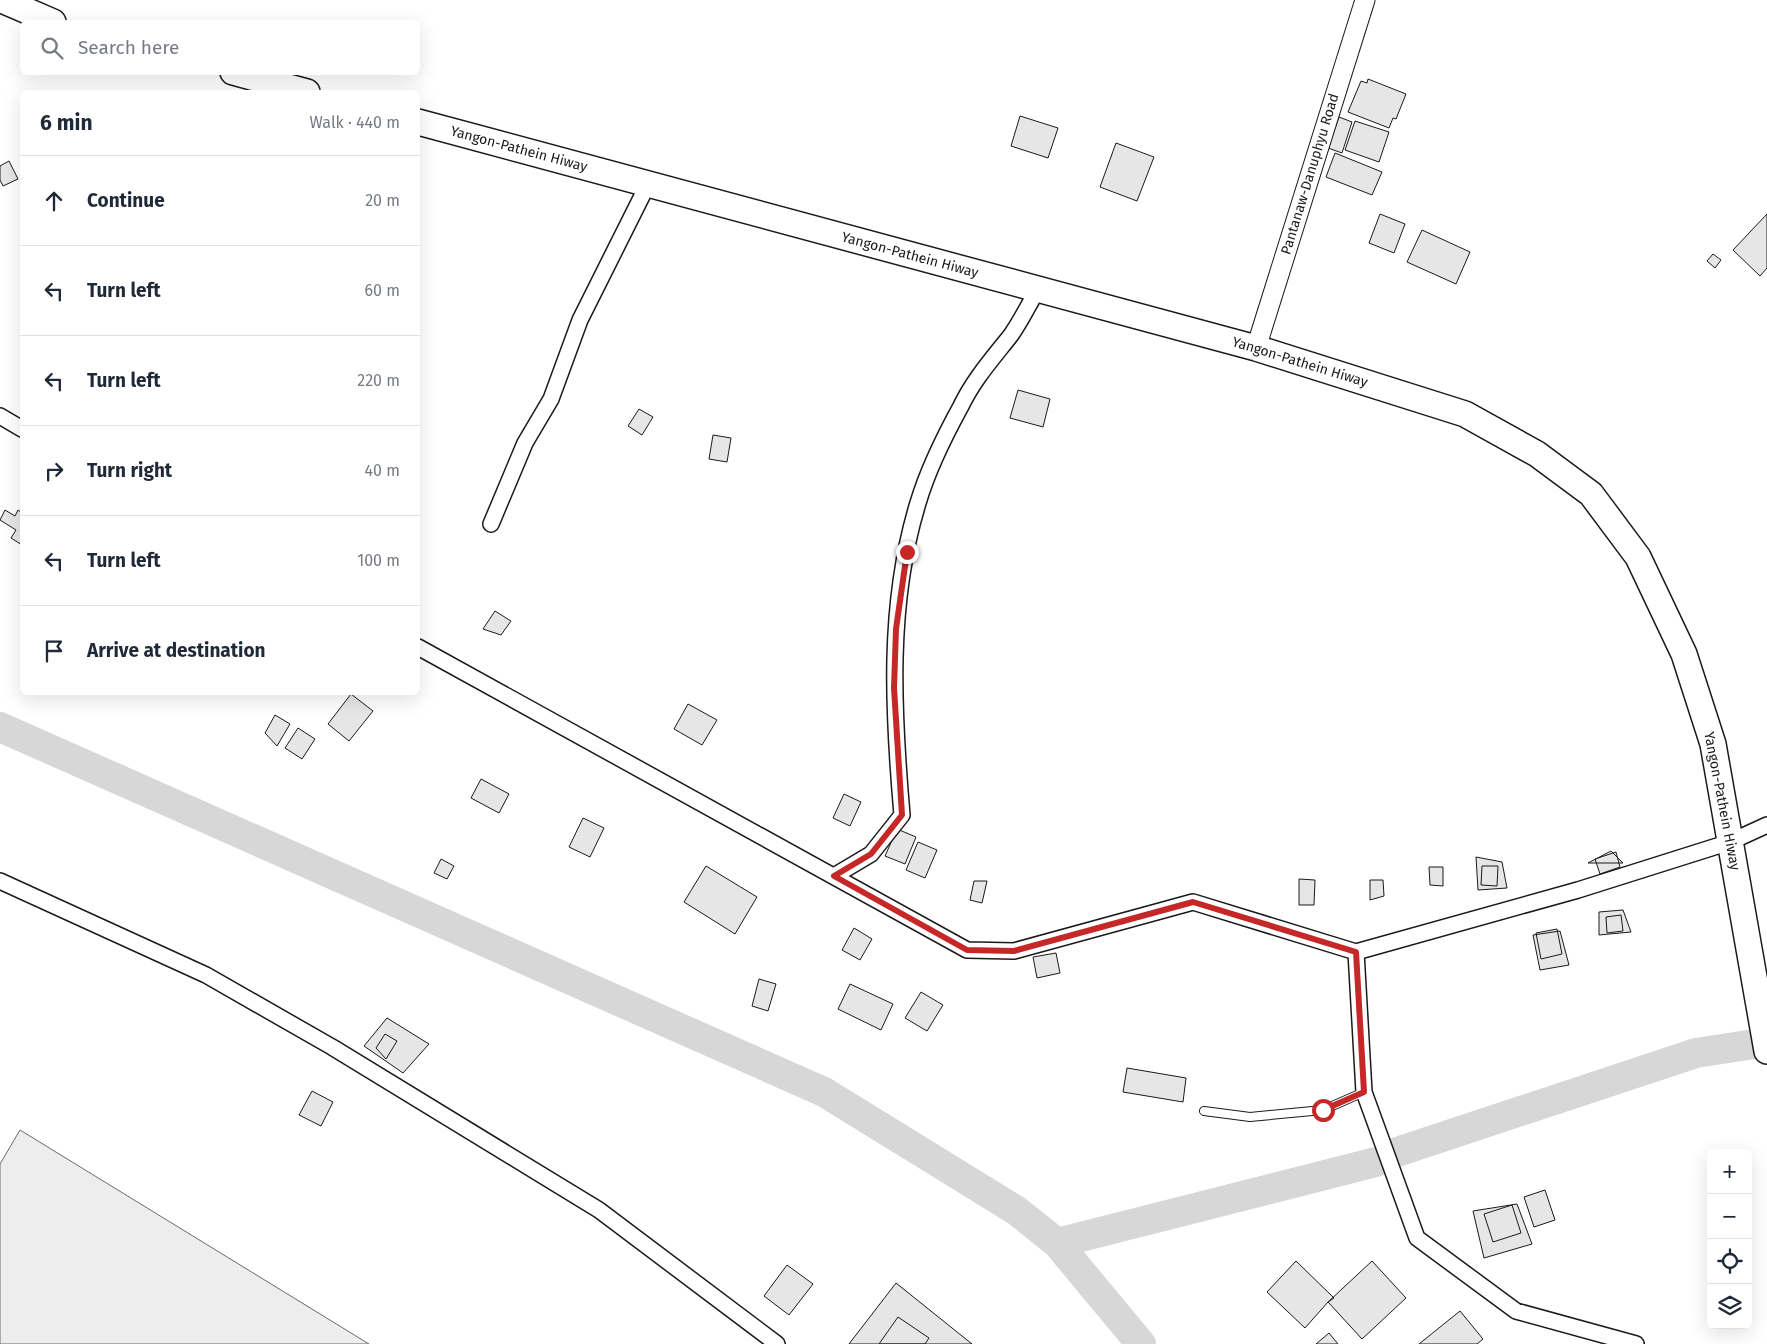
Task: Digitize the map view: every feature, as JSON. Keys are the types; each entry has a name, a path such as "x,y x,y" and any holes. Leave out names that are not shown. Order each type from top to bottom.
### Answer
{"highway":[{"path":"2,0 48,20"},
{"path":"244,75 300,90"},
{"name":"Yangon-Pathein Hiway","path":"420,123 1256,348 1465,414 1537,454 1591,494 1638,557 1684,654 1713,744 1755,971 1767,1051"}],"street":[{"name":"Pantanaw-Danuphyu Road","path":"1256,348 1364,0"},
{"path":"491,524 525,443 551,399 580,320 648,184"},
{"path":"834,876 871,854 902,815 895,716 896,629 907,552 918,503 936,455 961,406 978,376 1012,333 1038,289"},
{"path":"0,416 20,428"},
{"path":"420,648 967,950 1014,951 1193,902 1356,952 1578,890 1730,842 1767,825"},
{"path":"0,882 206,976 332,1048 599,1210 777,1344"},
{"path":"1356,952 1364,1092 1417,1238 1516,1311 1636,1344"}],"lane":[{"path":"1204,1111 1250,1117 1323,1110 1364,1092"}],"shaded area":[{"path":"20,1130 369,1344 0,1344 0,1164"}],"building":[{"path":"1368,79 1406,94 1396,119 1393,118 1389,128 1348,112 1361,81 1367,83"},
{"path":"1020,116 1058,128 1048,158 1011,146"},
{"path":"1339,117 1352,122 1342,153 1328,148"},
{"path":"1355,121 1389,132 1379,162 1345,150"},
{"path":"1116,143 1154,157 1137,201 1100,187"},
{"path":"1335,153 1382,172 1372,195 1326,177"},
{"path":"9,161 18,179 3,186 0,180 0,166"},
{"path":"1380,214 1405,224 1394,253 1369,243"},
{"path":"1767,214 1767,268 1760,276 1733,250"},
{"path":"1422,230 1470,252 1456,284 1407,262"},
{"path":"1713,254 1721,260 1715,268 1707,261"},
{"path":"1018,390 1050,399 1043,427 1010,418"},
{"path":"639,409 653,417 642,435 628,426"},
{"path":"713,435 731,438 727,462 709,459"},
{"path":"5,510 15,516 18,510 20,512 20,544 11,538 16,530 0,520"},
{"path":"495,611 511,621 501,635 483,629"},
{"path":"350,695 373,711 349,741 328,724"},
{"path":"688,704 717,720 702,745 674,729"},
{"path":"275,715 290,724 277,746 265,733"},
{"path":"298,728 315,739 302,759 285,748"},
{"path":"481,779 509,794 499,813 471,798"},
{"path":"844,794 861,802 850,826 833,818"},
{"path":"583,818 604,828 590,857 569,847"},
{"path":"897,829 916,837 905,864 885,856"},
{"path":"918,842 937,850 925,878 906,870"},
{"path":"1611,851 1623,863 1588,863"},
{"path":"1616,852 1620,867 1600,874 1595,859"},
{"path":"1476,857 1502,862 1507,888 1478,890"},
{"path":"441,859 454,866 447,879 434,873"},
{"path":"706,866 757,897 735,934 684,902"},
{"path":"1482,866 1498,866 1497,886 1481,885"},
{"path":"1429,867 1443,867 1443,886 1430,885"},
{"path":"1299,879 1315,880 1314,905 1299,905"},
{"path":"1370,880 1383,880 1384,896 1370,900"},
{"path":"974,881 987,881 982,903 970,900"},
{"path":"1623,910 1631,932 1599,935 1599,912"},
{"path":"1621,915 1623,931 1607,933 1606,917"},
{"path":"854,928 872,939 860,960 842,950"},
{"path":"1557,929 1562,954 1541,959 1536,933"},
{"path":"1560,931 1569,965 1540,970 1533,935"},
{"path":"1056,953 1060,973 1037,978 1033,957"},
{"path":"759,979 776,984 768,1011 752,1006"},
{"path":"850,984 893,1004 881,1030 838,1009"},
{"path":"921,992 943,1005 927,1031 905,1018"},
{"path":"387,1018 429,1044 403,1073 364,1046"},
{"path":"385,1034 397,1041 386,1059 376,1048"},
{"path":"1127,1068 1186,1078 1183,1102 1123,1092"},
{"path":"312,1091 333,1102 321,1126 299,1115"},
{"path":"1545,1190 1555,1220 1534,1227 1524,1197"},
{"path":"1517,1204 1532,1244 1484,1258 1473,1211"},
{"path":"1512,1205 1521,1233 1493,1242 1484,1214"},
{"path":"1296,1261 1334,1298 1328,1302 1305,1328 1267,1292"},
{"path":"1372,1261 1406,1298 1362,1339 1328,1302"},
{"path":"787,1265 813,1284 789,1315 764,1296"},
{"path":"896,1283 972,1344 849,1344"},
{"path":"1460,1311 1483,1339 1477,1344 1419,1344"},
{"path":"898,1317 929,1338 925,1344 879,1344"},
{"path":"1329,1333 1338,1344 1316,1344"}],"waterway":[{"path":"0,727 824,1092 1017,1211 1057,1243 1141,1344"},
{"path":"1397,1152 1696,1053 1767,1042"},
{"path":"1057,1243 1376,1162"}],"route":[{"path":"907,552 896,629 894,688 896,745 902,815 871,854 834,876 967,950 1014,951 1193,902 1356,952 1364,1092 1323,1110"}]}
